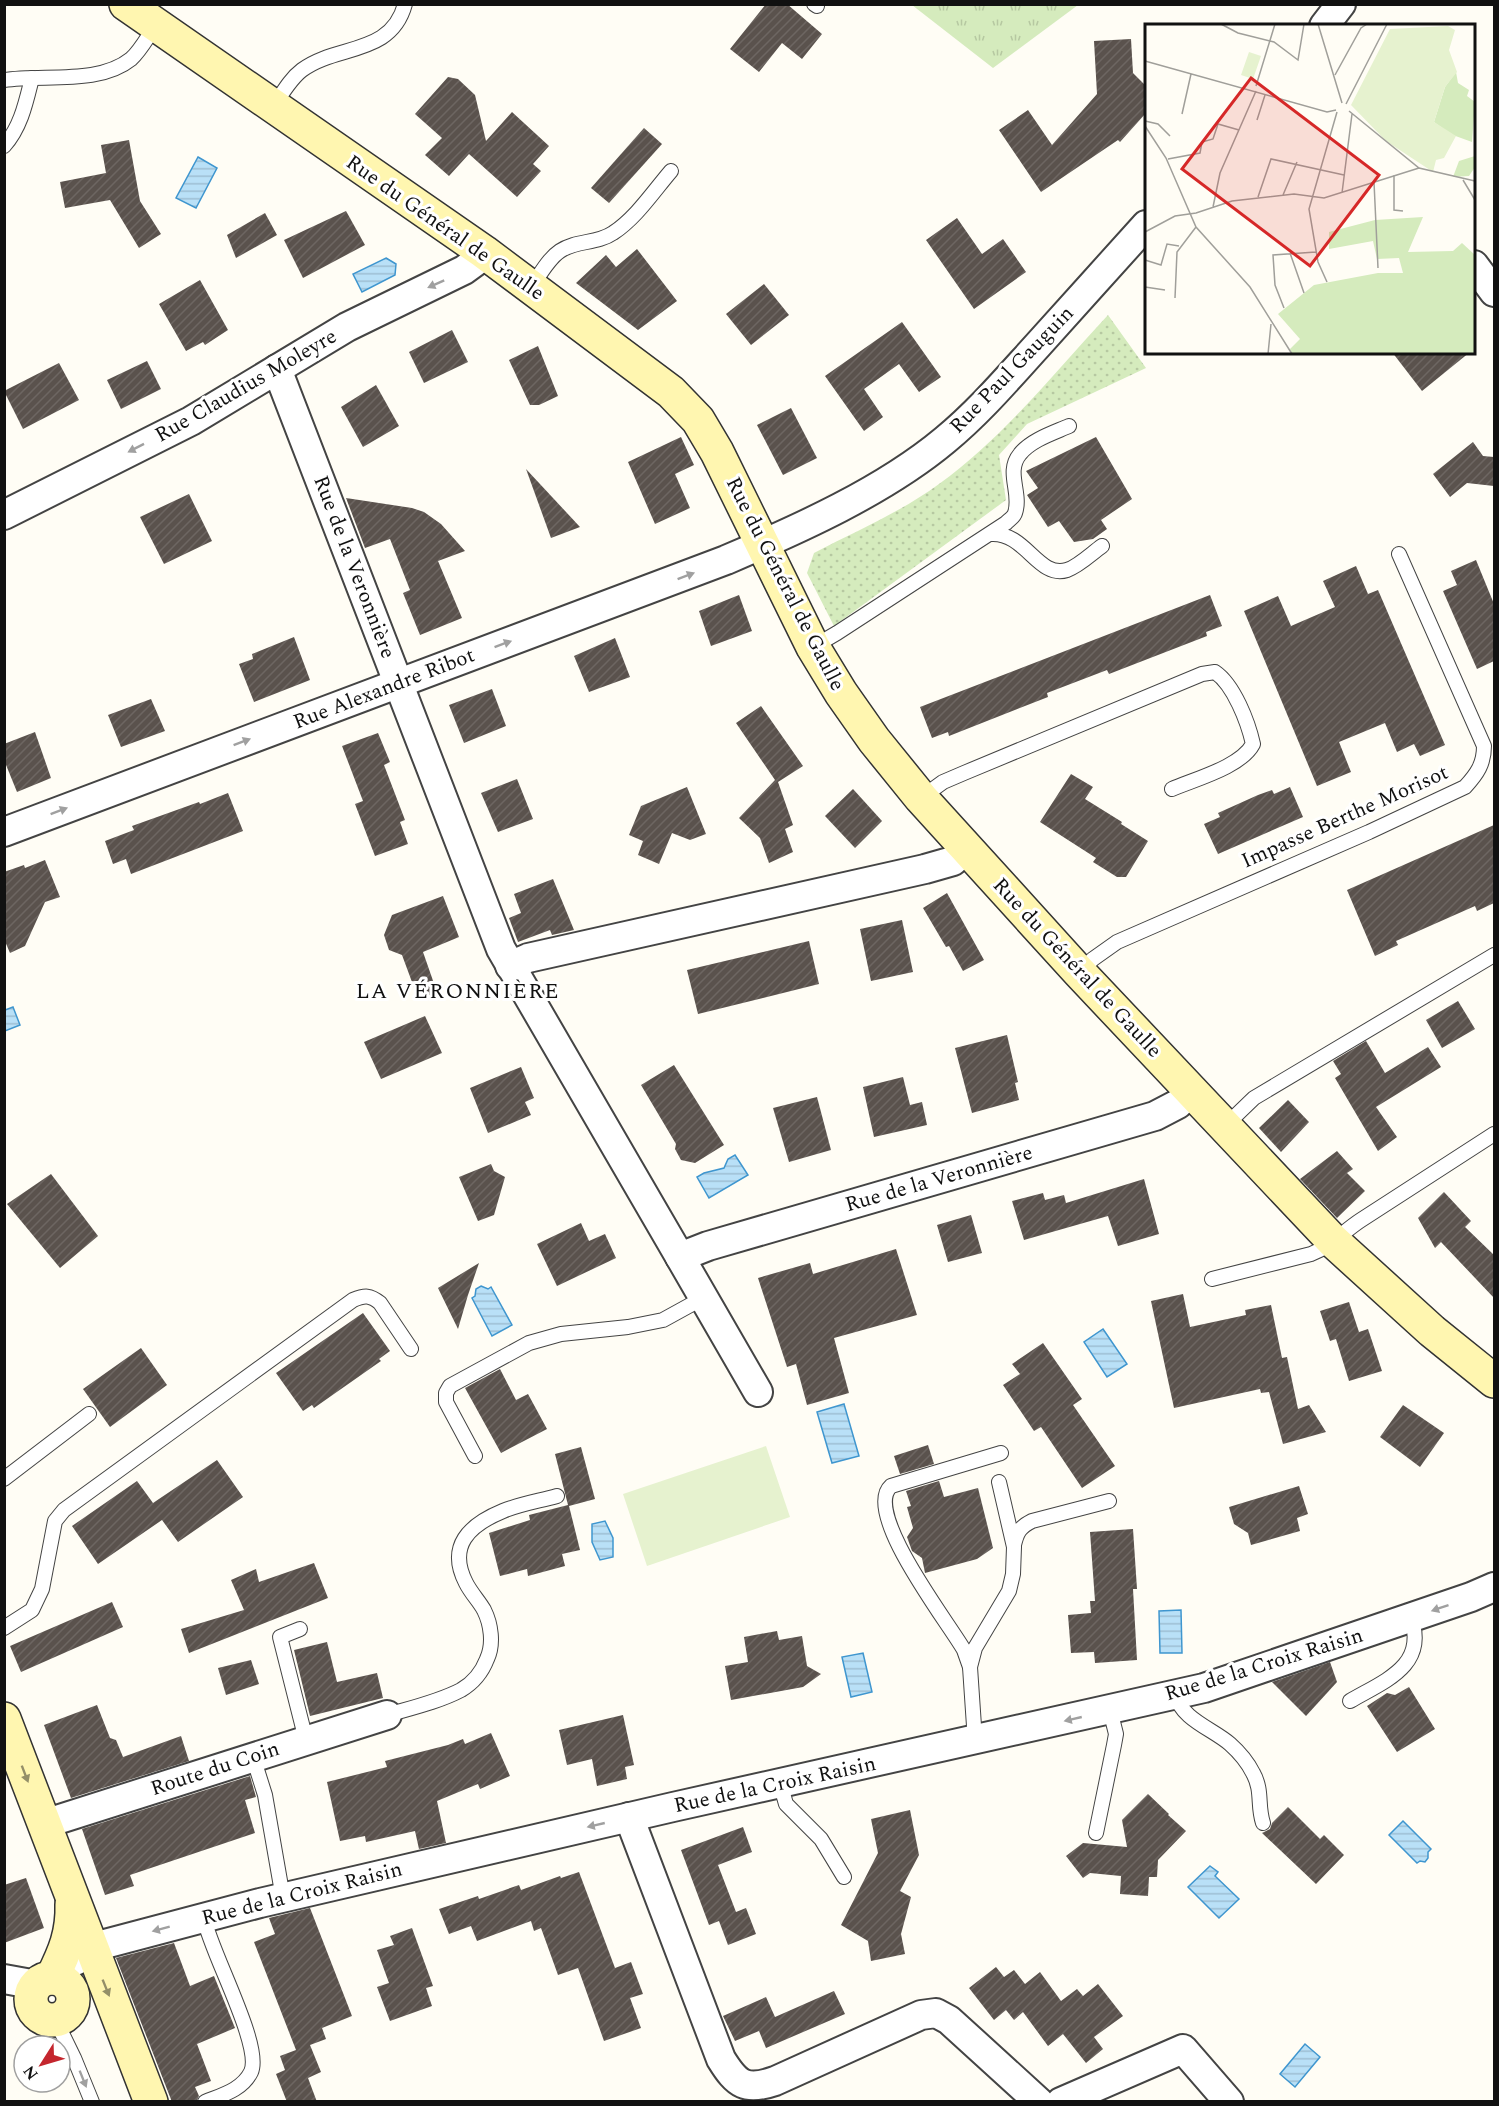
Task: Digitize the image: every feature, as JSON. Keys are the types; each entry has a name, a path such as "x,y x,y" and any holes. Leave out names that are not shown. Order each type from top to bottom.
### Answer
{"street":[{"name":"Rue du Général de Gaulle","path":"126,4 484,252 671,392 698,420 717,452 813,647 841,693 874,740 921,798 1079,972 1333,1241 1432,1331 1494,1381"},
{"path":"1326,24 1341,4"},
{"name":"Rue Paul Gauguin","path":"763,544 863,494 943,442 978,411 1145,226"},
{"name":"Rue Claudius Moleyre","path":"4,515 190,421 346,327 464,270 484,252"},
{"path":"1475,268 1494,292"},
{"name":"Rue de la Veronnière","path":"277,369 501,949 758,1392"},
{"name":"Rue Alexandre Ribot","path":"4,832 679,579 763,544"},
{"path":"510,966 528,958 942,865 953,861 966,849"},
{"name":"Rue de la Veronnière","path":"680,1257 719,1242 1155,1116 1169,1110 1192,1091"},
{"name":"Rue de la Croix Raisin","path":"55,1994 74,1962 101,1945 283,1898 629,1817 1176,1695 1229,1681 1494,1587"},
{"name":"Route du Coin","path":"44,1824 387,1715"},
{"path":"4,1719 151,2102"},
{"path":"629,1817 722,2059 732,2076 742,2085 759,2086 775,2081 921,2015 936,2013 949,2020 1039,2102"},
{"path":"55,1994 69,1942 72,1917 71,1896"},
{"path":"4,1979 55,1994 122,2026"},
{"path":"1061,2102 1183,2049 1230,2102"}],"lane":[{"path":"273,107 290,82 302,70 316,62 376,41 391,31 401,17 405,4"},
{"path":"4,80 107,72 132,58 156,25"},
{"path":"4,146 18,126 26,106 32,78"},
{"path":"531,288 560,251 601,240 619,229 671,171"},
{"path":"813,647 1006,524 1015,515 1017,503 1013,469 1015,461 1021,452 1032,444 1069,426"},
{"path":"991,534 1002,533 1008,536 1019,542 1040,563 1058,570 1066,570 1102,546"},
{"name":"Impasse Berthe Morisot","path":"1079,972 1106,949 1139,932 1369,832 1465,787 1476,775 1484,759 1484,746 1399,554"},
{"path":"921,798 943,782 956,776 1202,674 1215,672 1231,688 1253,744 1248,754 1237,761 1172,789"},
{"path":"1225,1126 1254,1098 1494,955"},
{"path":"1212,1279 1311,1254 1326,1248 1361,1220 1494,1134"},
{"path":"4,1628 32,1610 42,1589 55,1521 64,1510 353,1300 365,1295 373,1298 380,1304 411,1349"},
{"path":"475,1456 446,1402 446,1393 450,1386 529,1343 561,1334 628,1327 663,1320 703,1298"},
{"path":"4,1479 89,1414"},
{"path":"975,1741 970,1667 964,1650 903,1557 893,1535 884,1499 885,1491 891,1486 1001,1453"},
{"path":"999,1482 1014,1547"},
{"path":"387,1715 461,1689 474,1680 489,1655 490,1625 484,1610 467,1585 461,1571 458,1555 462,1541 472,1530 493,1515 557,1496"},
{"path":"970,1667 975,1648 1009,1591 1017,1532 1032,1521 1109,1502"},
{"path":"1350,1701 1393,1676 1406,1665 1416,1641 1416,1632 1411,1618"},
{"path":"300,1629 280,1637 306,1740"},
{"path":"1176,1695 1178,1702 1186,1712 1230,1744 1253,1772 1261,1794 1260,1811 1263,1823"},
{"path":"1096,1833 1116,1734 1110,1710"},
{"path":"253,1757 265,1795 283,1898"},
{"path":"780,1783 786,1804 821,1839 844,1877"},
{"path":"204,1918 211,1944 246,2029 253,2056 252,2070 246,2081 228,2093 205,2102"},
{"path":"55,1994 74,2058 92,2102"}],"green space":[{"path":"912,5 1078,5 993,68"},
{"path":"1108,315 1146,368 1027,424 999,455 1006,500 834,626 807,573 814,553 909,503 962,466 1006,426"},
{"path":"766,1446 790,1517 647,1566 623,1494"}],"water":[{"path":"198,157 217,168 196,208 176,198"},
{"path":"386,258 396,264 395,275 362,292 353,274"},
{"path":"13,1007 20,1025 5,1031 5,1010"},
{"path":"735,1155 748,1175 709,1198 697,1177 724,1168 728,1159"},
{"path":"481,1286 488,1289 491,1287 512,1325 492,1336 472,1298 475,1296 476,1289"},
{"path":"1103,1329 1127,1364 1107,1377 1084,1342"},
{"path":"844,1404 859,1456 832,1463 817,1412"},
{"path":"605,1521 613,1538 613,1557 600,1560 592,1542 592,1524"},
{"path":"1181,1610 1182,1653 1160,1653 1159,1611"},
{"path":"863,1653 872,1692 851,1697 842,1657"},
{"path":"1403,1821 1431,1849 1425,1862 1417,1863 1389,1835"},
{"path":"1210,1866 1218,1872 1215,1876 1239,1899 1219,1918 1188,1887"},
{"path":"1305,2044 1320,2057 1295,2087 1280,2074"}],"building":[{"path":"766,4 787,4 822,34 802,59 782,43 759,72 730,49"},
{"path":"1131,39 1133,73 1145,85 1145,114 1120,142 1118,140 1041,192 999,130 1028,110 1052,145 1097,94 1094,41"},
{"path":"448,77 458,79 475,95 486,141 512,112 549,146 533,164 541,171 517,197 469,154 449,176 425,155 442,138 415,114"},
{"path":"644,128 662,144 609,203 591,188"},
{"path":"129,140 140,201 161,234 139,248 110,200 65,208 60,182 106,173 101,145"},
{"path":"346,211 365,245 303,278 284,240"},
{"path":"265,213 277,235 236,258 227,235"},
{"path":"957,218 982,254 1003,239 1026,272 974,309 926,240"},
{"path":"637,249 677,301 638,330 576,283 606,255 616,267"},
{"path":"200,280 228,330 205,345 203,342 186,351 159,304"},
{"path":"764,284 789,315 751,345 726,314"},
{"path":"902,322 941,377 919,392 899,364 864,389 883,417 864,431 825,376"},
{"path":"452,330 468,362 424,383 409,352"},
{"path":"538,346 558,396 539,405 530,405 509,360"},
{"path":"1394,354 1468,354 1422,391"},
{"path":"147,361 161,389 121,409 107,380"},
{"path":"59,363 79,400 23,429 4,391"},
{"path":"376,385 399,426 363,447 341,407"},
{"path":"791,408 817,458 783,475 757,425"},
{"path":"681,437 694,465 675,474 690,508 655,524 628,462"},
{"path":"1096,437 1132,499 1101,520 1107,529 1093,539 1074,542 1059,521 1048,527 1027,495 1038,488 1026,471"},
{"path":"1473,442 1483,456 1494,457 1494,486 1467,483 1450,497 1433,474"},
{"path":"526,469 580,527 551,538"},
{"path":"189,494 212,541 164,564 140,517"},
{"path":"346,498 412,508 424,512 441,524 465,551 438,561 462,618 420,635 403,593 410,590 390,539 365,548"},
{"path":"1476,560 1494,604 1494,661 1477,669 1443,591 1457,585 1451,571"},
{"path":"1356,566 1368,594 1378,590 1445,745 1420,756 1414,744 1397,752 1385,723 1339,742 1351,772 1317,786 1244,611 1278,596 1291,626 1335,607 1323,581"},
{"path":"739,595 752,631 711,646 699,611"},
{"path":"1210,595 1222,626 1206,632 1207,636 1109,674 1107,670 1047,693 1048,697 949,736 948,732 932,738 920,707"},
{"path":"294,637 310,680 254,702 239,664 253,659 252,654"},
{"path":"615,638 630,677 589,692 574,656"},
{"path":"492,689 506,726 464,743 449,705"},
{"path":"151,699 165,731 121,747 108,715"},
{"path":"761,706 803,766 778,782 793,825 785,829 793,852 769,863 760,838 739,818 775,780 736,723"},
{"path":"35,732 51,778 17,792 4,760 4,744"},
{"path":"378,733 390,762 384,765 405,820 400,822 408,844 375,856 355,804 363,801 342,746"},
{"path":"1071,774 1093,787 1085,799 1148,841 1126,877 1117,877 1093,862 1096,858 1040,822"},
{"path":"517,779 533,819 498,832 481,793"},
{"path":"687,787 706,834 690,840 672,833 659,864 638,855 643,841 629,835 641,806"},
{"path":"1290,787 1303,817 1218,854 1204,824 1220,817 1218,813 1258,795 1272,790 1274,794"},
{"path":"853,789 882,821 855,848 825,816"},
{"path":"228,793 243,831 131,874 126,859 113,864 105,841 134,830 132,826"},
{"path":"1494,825 1494,903 1477,911 1475,906 1396,941 1398,945 1375,956 1347,890"},
{"path":"45,860 60,897 45,902 25,946 10,953 4,939 4,872 24,865 25,868"},
{"path":"553,879 574,930 552,935 550,930 518,942 509,918 521,913 514,894"},
{"path":"947,893 984,960 963,971 923,908"},
{"path":"443,896 459,937 423,952 438,995 419,1001 402,955 389,950 384,935 392,915"},
{"path":"902,920 913,972 871,981 860,929"},
{"path":"809,941 819,984 698,1014 687,970"},
{"path":"1458,1001 1475,1029 1442,1048 1426,1020"},
{"path":"425,1016 442,1053 381,1079 364,1042"},
{"path":"1007,1035 1018,1082 1015,1083 1019,1100 972,1113 955,1048"},
{"path":"1366,1041 1385,1073 1428,1047 1441,1067 1376,1107 1397,1137 1378,1151 1335,1078 1341,1074 1333,1061"},
{"path":"674,1065 724,1145 695,1163 681,1160 675,1149 676,1144 641,1085"},
{"path":"521,1067 534,1098 525,1102 531,1115 488,1133 470,1088"},
{"path":"903,1077 910,1105 922,1102 927,1125 874,1137 863,1087"},
{"path":"817,1097 831,1150 789,1162 773,1108"},
{"path":"1288,1100 1309,1122 1281,1152 1259,1128"},
{"path":"1337,1151 1353,1169 1347,1173 1365,1191 1337,1218 1300,1179"},
{"path":"491,1164 494,1171 505,1177 494,1215 478,1221 459,1177"},
{"path":"51,1174 98,1236 60,1268 7,1204"},
{"path":"1144,1179 1159,1234 1118,1246 1108,1216 1024,1240 1012,1201 1043,1193 1045,1200 1064,1195 1066,1203"},
{"path":"1444,1192 1471,1221 1465,1227 1494,1255 1494,1298 1441,1242 1435,1248 1418,1218"},
{"path":"971,1215 982,1253 948,1262 937,1225"},
{"path":"581,1223 589,1241 605,1234 616,1258 557,1286 537,1244"},
{"path":"896,1249 917,1315 834,1338 849,1393 807,1405 796,1364 787,1367 758,1278 810,1263 813,1274"},
{"path":"479,1263 468,1295 458,1329 438,1288"},
{"path":"1183,1294 1190,1327 1246,1315 1245,1310 1271,1305 1282,1358 1287,1357 1298,1409 1309,1405 1326,1432 1283,1444 1269,1392 1261,1393 1260,1389 1174,1408 1151,1301"},
{"path":"1349,1302 1359,1332 1368,1329 1382,1371 1349,1381 1336,1339 1330,1341 1320,1311"},
{"path":"363,1313 390,1351 379,1359 381,1361 314,1408 312,1405 303,1411 276,1373"},
{"path":"1043,1343 1082,1399 1073,1405 1115,1466 1082,1488 1041,1427 1034,1431 1003,1385 1020,1374 1012,1364"},
{"path":"141,1348 167,1385 110,1427 83,1389"},
{"path":"500,1369 516,1400 528,1394 547,1429 501,1453 465,1388"},
{"path":"1403,1405 1444,1433 1420,1467 1380,1437"},
{"path":"928,1445 934,1464 900,1474 894,1456"},
{"path":"581,1447 595,1499 569,1506 580,1550 562,1554 565,1566 528,1576 527,1569 500,1576 489,1533 530,1520 529,1515 568,1505 555,1454"},
{"path":"217,1460 243,1497 178,1542 162,1520 98,1564 72,1526 137,1481 153,1503"},
{"path":"939,1481 944,1497 978,1488 993,1548 977,1559 925,1573 922,1558 912,1551 907,1537 913,1528 907,1507 911,1506 906,1491"},
{"path":"1299,1486 1308,1514 1297,1518 1300,1531 1251,1545 1248,1533 1234,1524 1229,1507"},
{"path":"1133,1529 1137,1589 1133,1589 1137,1660 1095,1663 1094,1652 1071,1653 1068,1615 1091,1613 1090,1601 1095,1601 1090,1532"},
{"path":"314,1563 328,1598 189,1653 181,1629 244,1610 231,1580 256,1569 259,1582"},
{"path":"112,1602 123,1627 21,1672 10,1646"},
{"path":"777,1631 779,1640 802,1636 807,1666 821,1674 803,1687 731,1700 725,1666 748,1662 744,1637"},
{"path":"327,1642 337,1682 377,1673 383,1698 310,1716 294,1650"},
{"path":"251,1660 259,1684 226,1695 218,1668"},
{"path":"1330,1662 1337,1682 1306,1716 1272,1682"},
{"path":"1409,1687 1435,1729 1397,1752 1367,1706 1387,1693 1395,1695"},
{"path":"97,1705 110,1738 116,1740 123,1757 181,1736 189,1761 71,1798 44,1725"},
{"path":"623,1715 634,1765 625,1767 627,1779 597,1786 592,1759 567,1765 559,1730"},
{"path":"491,1733 510,1776 480,1789 478,1784 437,1801 446,1843 419,1849 415,1831 366,1842 365,1836 340,1841 327,1782 387,1767 385,1761 463,1739 465,1744"},
{"path":"250,1776 256,1797 245,1800 255,1833 130,1875 134,1886 105,1895 82,1829"},
{"path":"1148,1794 1186,1831 1158,1860 1157,1877 1149,1877 1148,1896 1120,1894 1121,1876 1090,1873 1083,1878 1066,1856 1083,1843 1127,1847 1122,1820"},
{"path":"1288,1807 1320,1839 1324,1835 1344,1855 1316,1884 1262,1833 1270,1829 1272,1823"},
{"path":"910,1810 919,1855 900,1891 911,1897 901,1934 905,1954 871,1961 868,1941 841,1925 878,1853 871,1819"},
{"path":"743,1827 752,1852 718,1865 736,1912 746,1908 756,1934 728,1945 719,1921 709,1925 681,1850"},
{"path":"579,1872 615,1968 631,1962 643,1994 630,1998 641,2028 604,2041 578,1968 558,1975 541,1928 534,1931 531,1921 477,1941 471,1926 449,1934 439,1909 478,1896 479,1899 519,1885 521,1890 560,1876 561,1878"},
{"path":"26,1878 44,1928 4,1943 4,1885"},
{"path":"310,1908 352,2016 322,2028 326,2039 310,2045 321,2072 308,2078 317,2102 287,2102 276,2074 285,2070 280,2056 296,2050 254,1942 275,1934 269,1918"},
{"path":"412,1928 433,1986 426,1988 432,2006 390,2021 377,1987 389,1983 377,1950 394,1945 390,1936"},
{"path":"174,1943 190,1986 214,1976 235,2028 197,2044 211,2081 195,2087 199,2096 196,2102 172,2102 116,1958"},
{"path":"996,1967 1004,1977 1014,1970 1025,1984 1040,1972 1061,2001 1077,1989 1083,1996 1098,1984 1123,2016 1094,2037 1103,2049 1086,2063 1063,2034 1048,2046 1023,2012 1014,2020 1006,2010 994,2020 969,1988"},
{"path":"834,1991 845,2014 766,2048 759,2031 735,2041 723,2016 766,1997 775,2017"}],"district":[{"name":"LA VÉRONNIÈRE","path":"458,991"}]}
